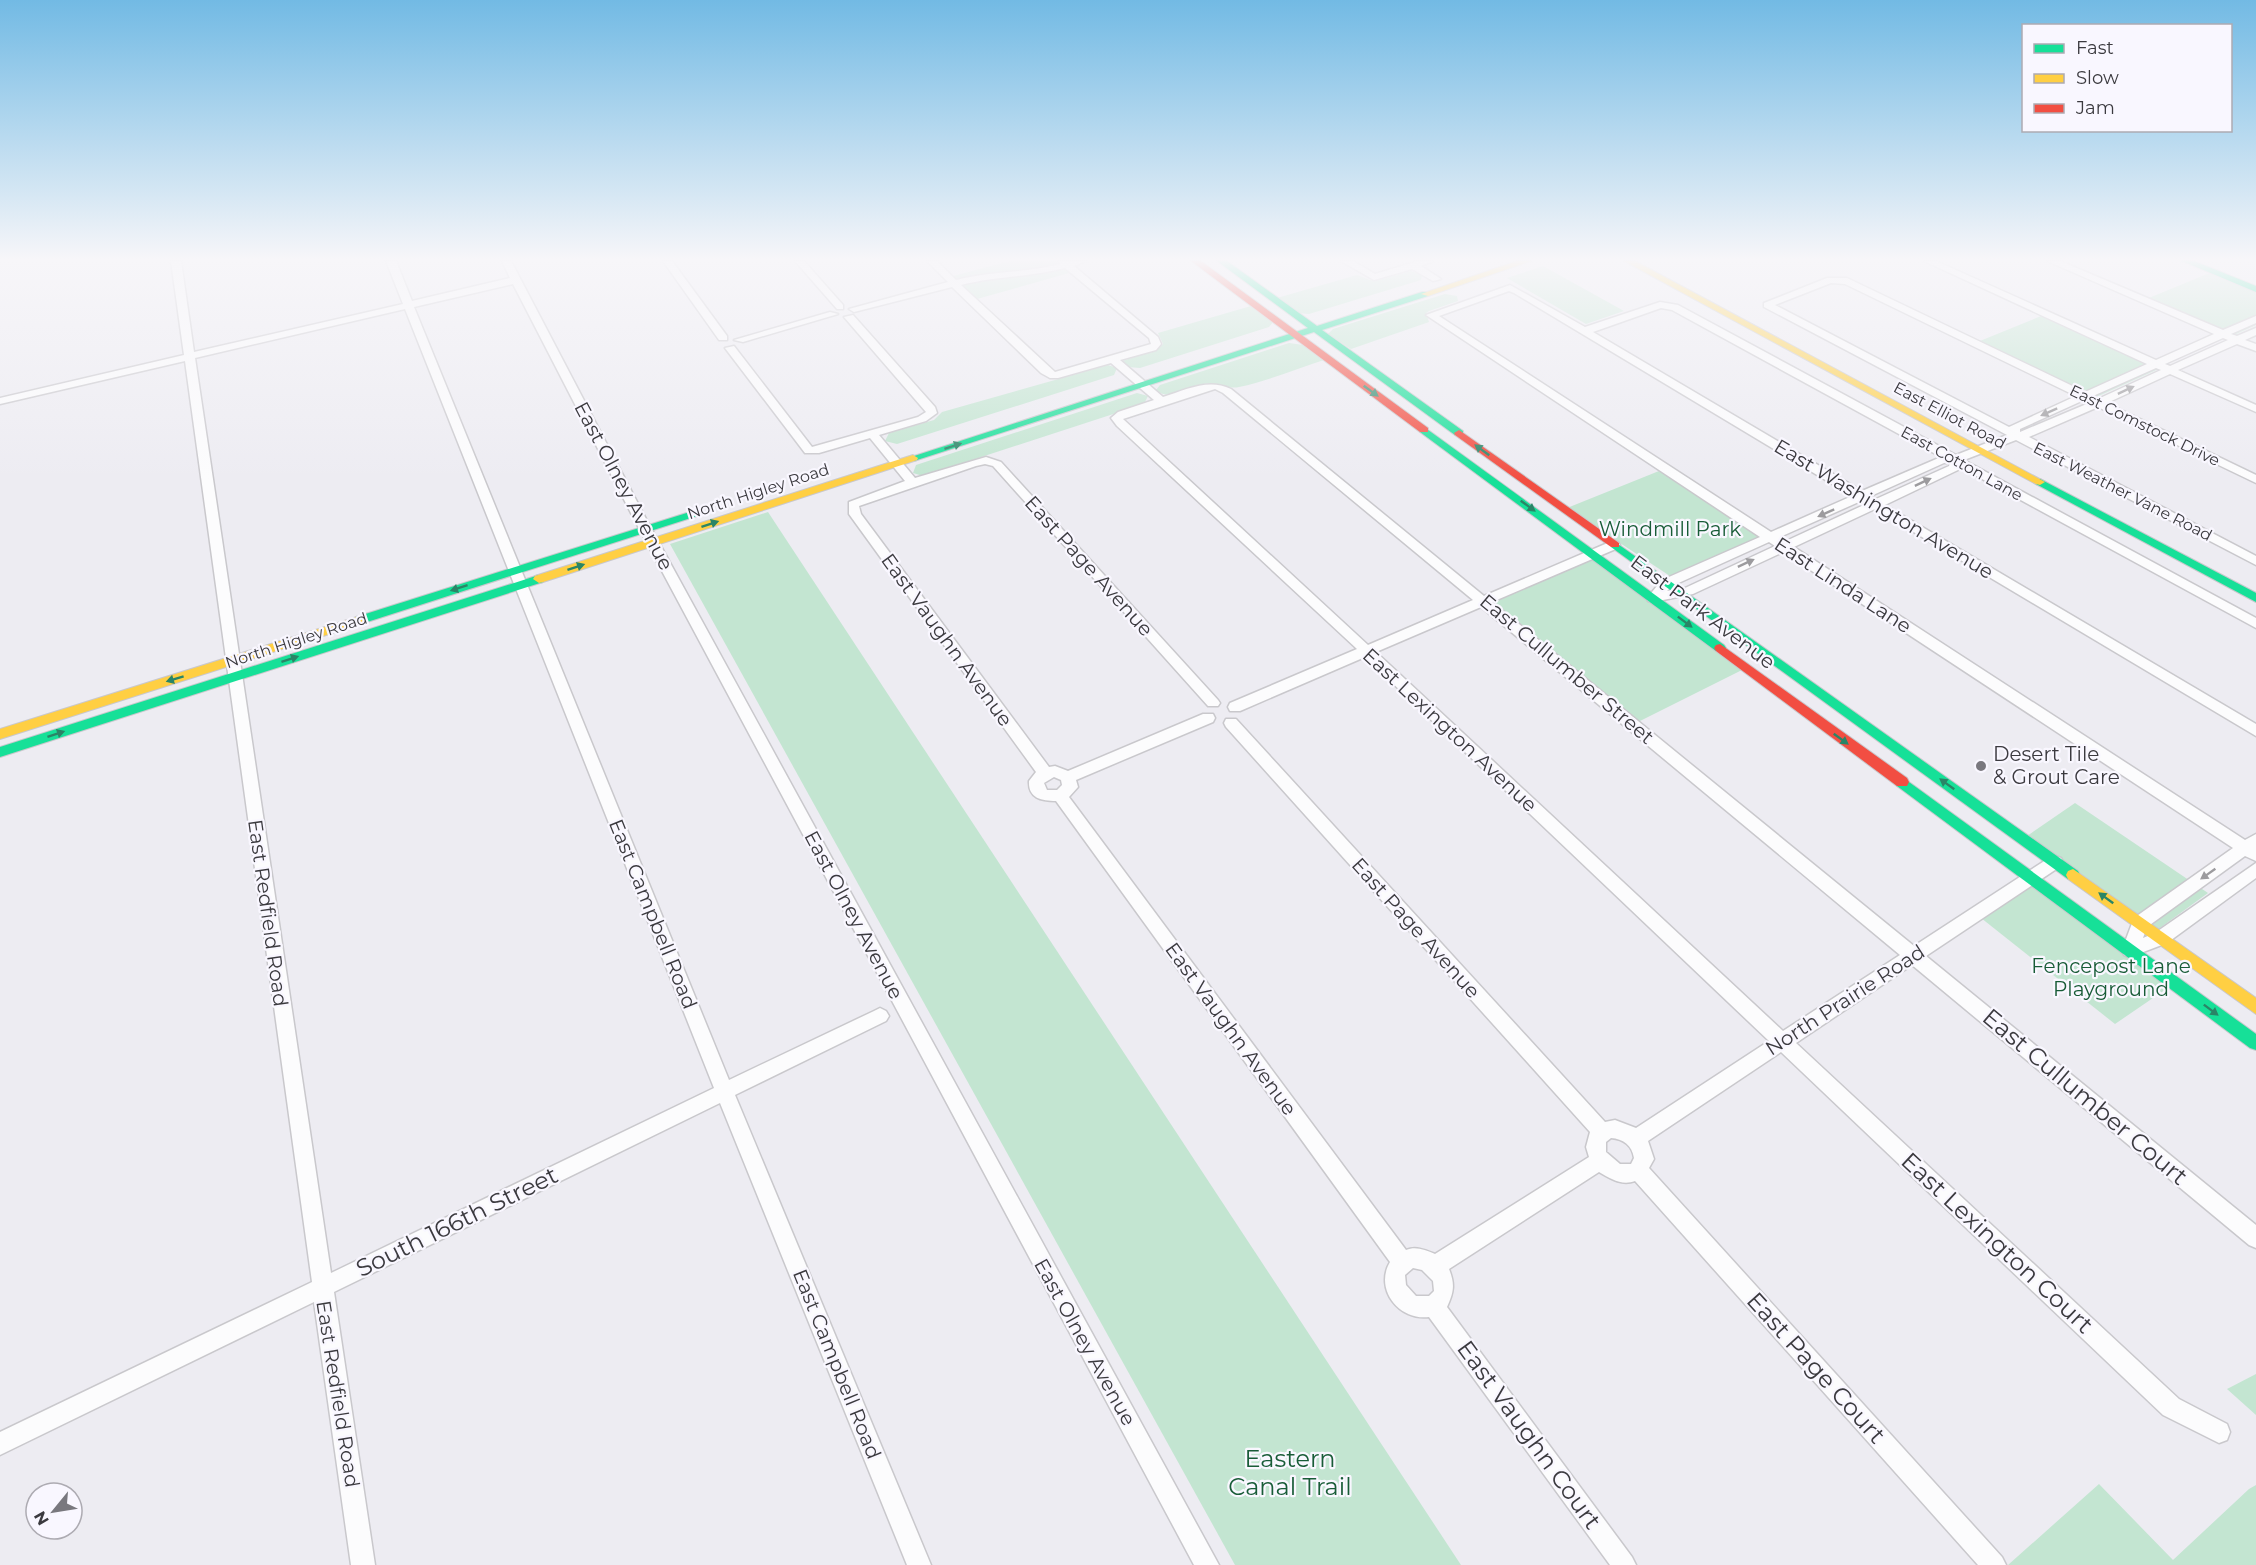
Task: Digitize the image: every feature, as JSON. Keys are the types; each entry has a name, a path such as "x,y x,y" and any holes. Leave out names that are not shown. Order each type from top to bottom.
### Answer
{"main road":[{"name":"North Higley Road","path":"650,535 712,508 888,453 1137,380 1281,334"},
{"name":"East Park Avenue","path":"1294,334 2256,1043"},
{"name":"East Park Avenue","path":"1323,334 2256,1007"},
{"name":"East Elliot Road","path":"1768,334 2256,585"},
{"name":"East Elliot Road","path":"1778,334 2256,598"},
{"name":"North Higley Road","path":"0,752 233,669 650,535 897,464 1137,380"},
{"name":"North Higley Road","path":"0,734 233,669"}],"street":[{"name":"East Redfield Road","path":"187,334 363,1565"},
{"path":"0,401 289,334"},
{"name":"East Campbell Road","path":"421,334 724,1090 919,1565"},
{"name":"East Olney Avenue","path":"544,334 650,535 1207,1565"},
{"path":"720,334 723,338 732,337 734,344 809,451 922,419 932,413 930,407 869,334"},
{"path":"734,344 765,334"},
{"path":"1007,334 1054,376 1152,348 1156,344 1149,334"},
{"name":"East Linda Lane","path":"1460,334 2252,848"},
{"name":"East Washington Avenue","path":"1590,334 2256,731"},
{"name":"East Cotton Lane","path":"1725,334 2256,624"},
{"name":"East Weather Vane Road","path":"1822,334 2256,561"},
{"name":"East Comstock Drive","path":"1954,334 2256,479"},
{"path":"2090,334 2256,409"},
{"path":"2014,435 2015,427 2223,334"},
{"path":"2223,334 2256,348"},
{"path":"1653,598 1667,583 1942,460 1957,461 2014,435 2029,434 2249,334"},
{"path":"1114,360 1161,401"},
{"name":"East Cullumber Street","path":"1161,401 1206,387 1217,386 1227,391 1914,955"},
{"name":"East Lexington Avenue","path":"1161,401 1122,414 1117,418 1783,1041"},
{"path":"872,434 913,483"},
{"name":"East Page Avenue","path":"913,483 987,460 997,464 1213,703"},
{"path":"1653,598 1681,593 1954,468 1957,461"},
{"name":"East Vaughn Avenue","path":"913,483 864,499 853,505 855,514 1044,773 1036,781 1036,788 1043,795 1060,796 1402,1262"},
{"path":"1044,773 1055,771 1068,777 1208,718 1221,724 1233,715 1366,650 1614,545"},
{"path":"1208,718 1207,708 1213,703 1227,702 1233,715"},
{"name":"East Page Avenue","path":"1233,715 1602,1132"},
{"path":"1060,796 1070,787 1068,777"},
{"path":"2130,950 2252,848"},
{"name":"North Prairie Road","path":"1635,1138 2055,862"},
{"path":"2130,950 2151,931 2256,869"},
{"name":"East Cullumber Court","path":"1914,955 2256,1238"},
{"name":"South 166th Street","path":"0,1444 880,1016"},
{"name":"East Lexington Court","path":"1783,1041 2171,1407 2219,1432"},
{"path":"1615,1129 1629,1133 1635,1138 1641,1145 1644,1159 1638,1170 1633,1173 1619,1173 1600,1161 1595,1142 1602,1132 1615,1129"},
{"path":"1435,1266 1600,1161"},
{"name":"East Page Court","path":"1638,1170 1994,1565"},
{"path":"1418,1258 1435,1266 1441,1272 1445,1288 1440,1301 1434,1306 1419,1308 1403,1299 1398,1292 1395,1276 1402,1262 1418,1258"},
{"name":"East Vaughn Court","path":"1434,1306 1624,1565"}],"green space":[{"path":"1158,334 1247,334 1140,368 1128,367 1122,361 1157,350 1163,344"},
{"path":"1328,334 1394,334 1351,349"},
{"path":"1997,334 2090,334 2163,367 2092,399 1975,343"},
{"path":"1289,343 1303,345 1324,360 1239,387 1208,383 1167,395 1156,390 1160,385"},
{"path":"1108,365 1117,368 1114,375 897,444 885,441 889,433 934,420 942,412"},
{"path":"1137,393 1148,396 1144,404 923,476 913,473 916,465"},
{"name":"Windmill Park","path":"1659,471 1752,532 1757,539 1673,578 1567,508"},
{"name":"Eastern Canal Trail","path":"768,512 1461,1565 1235,1565 670,544"},
{"path":"1593,554 1746,668 1636,723 1484,600"},
{"path":"2075,803 2208,893 2153,933 2024,838"},
{"name":"Fencepost Lane Playground","path":"2031,879 2175,983 2115,1024 1976,914"},
{"path":"2256,1374 2256,1415 2227,1389"},
{"path":"2099,1484 2173,1560 2256,1485 2256,1565 2008,1565"}],"traffic: fast":[{"path":"913,458 1300,334"},
{"path":"1322,334 1459,433"},
{"path":"1424,430 1720,648"},
{"path":"2040,482 2256,598"},
{"path":"360,620 693,514"},
{"path":"1615,545 2073,875"},
{"path":"0,752 539,579"},
{"path":"1902,782 2256,1043"}],"traffic: slow":[{"path":"1764,334 2040,482"},
{"path":"539,579 913,458"},
{"path":"0,734 360,620"},
{"path":"2073,875 2256,1007"}],"traffic: jam":[{"path":"1294,334 1424,430"},
{"path":"1459,433 1615,545"},
{"path":"1720,648 1902,782"}],"place":[{"name":"Desert Tile & Grout Care","path":"1981,766"}]}
